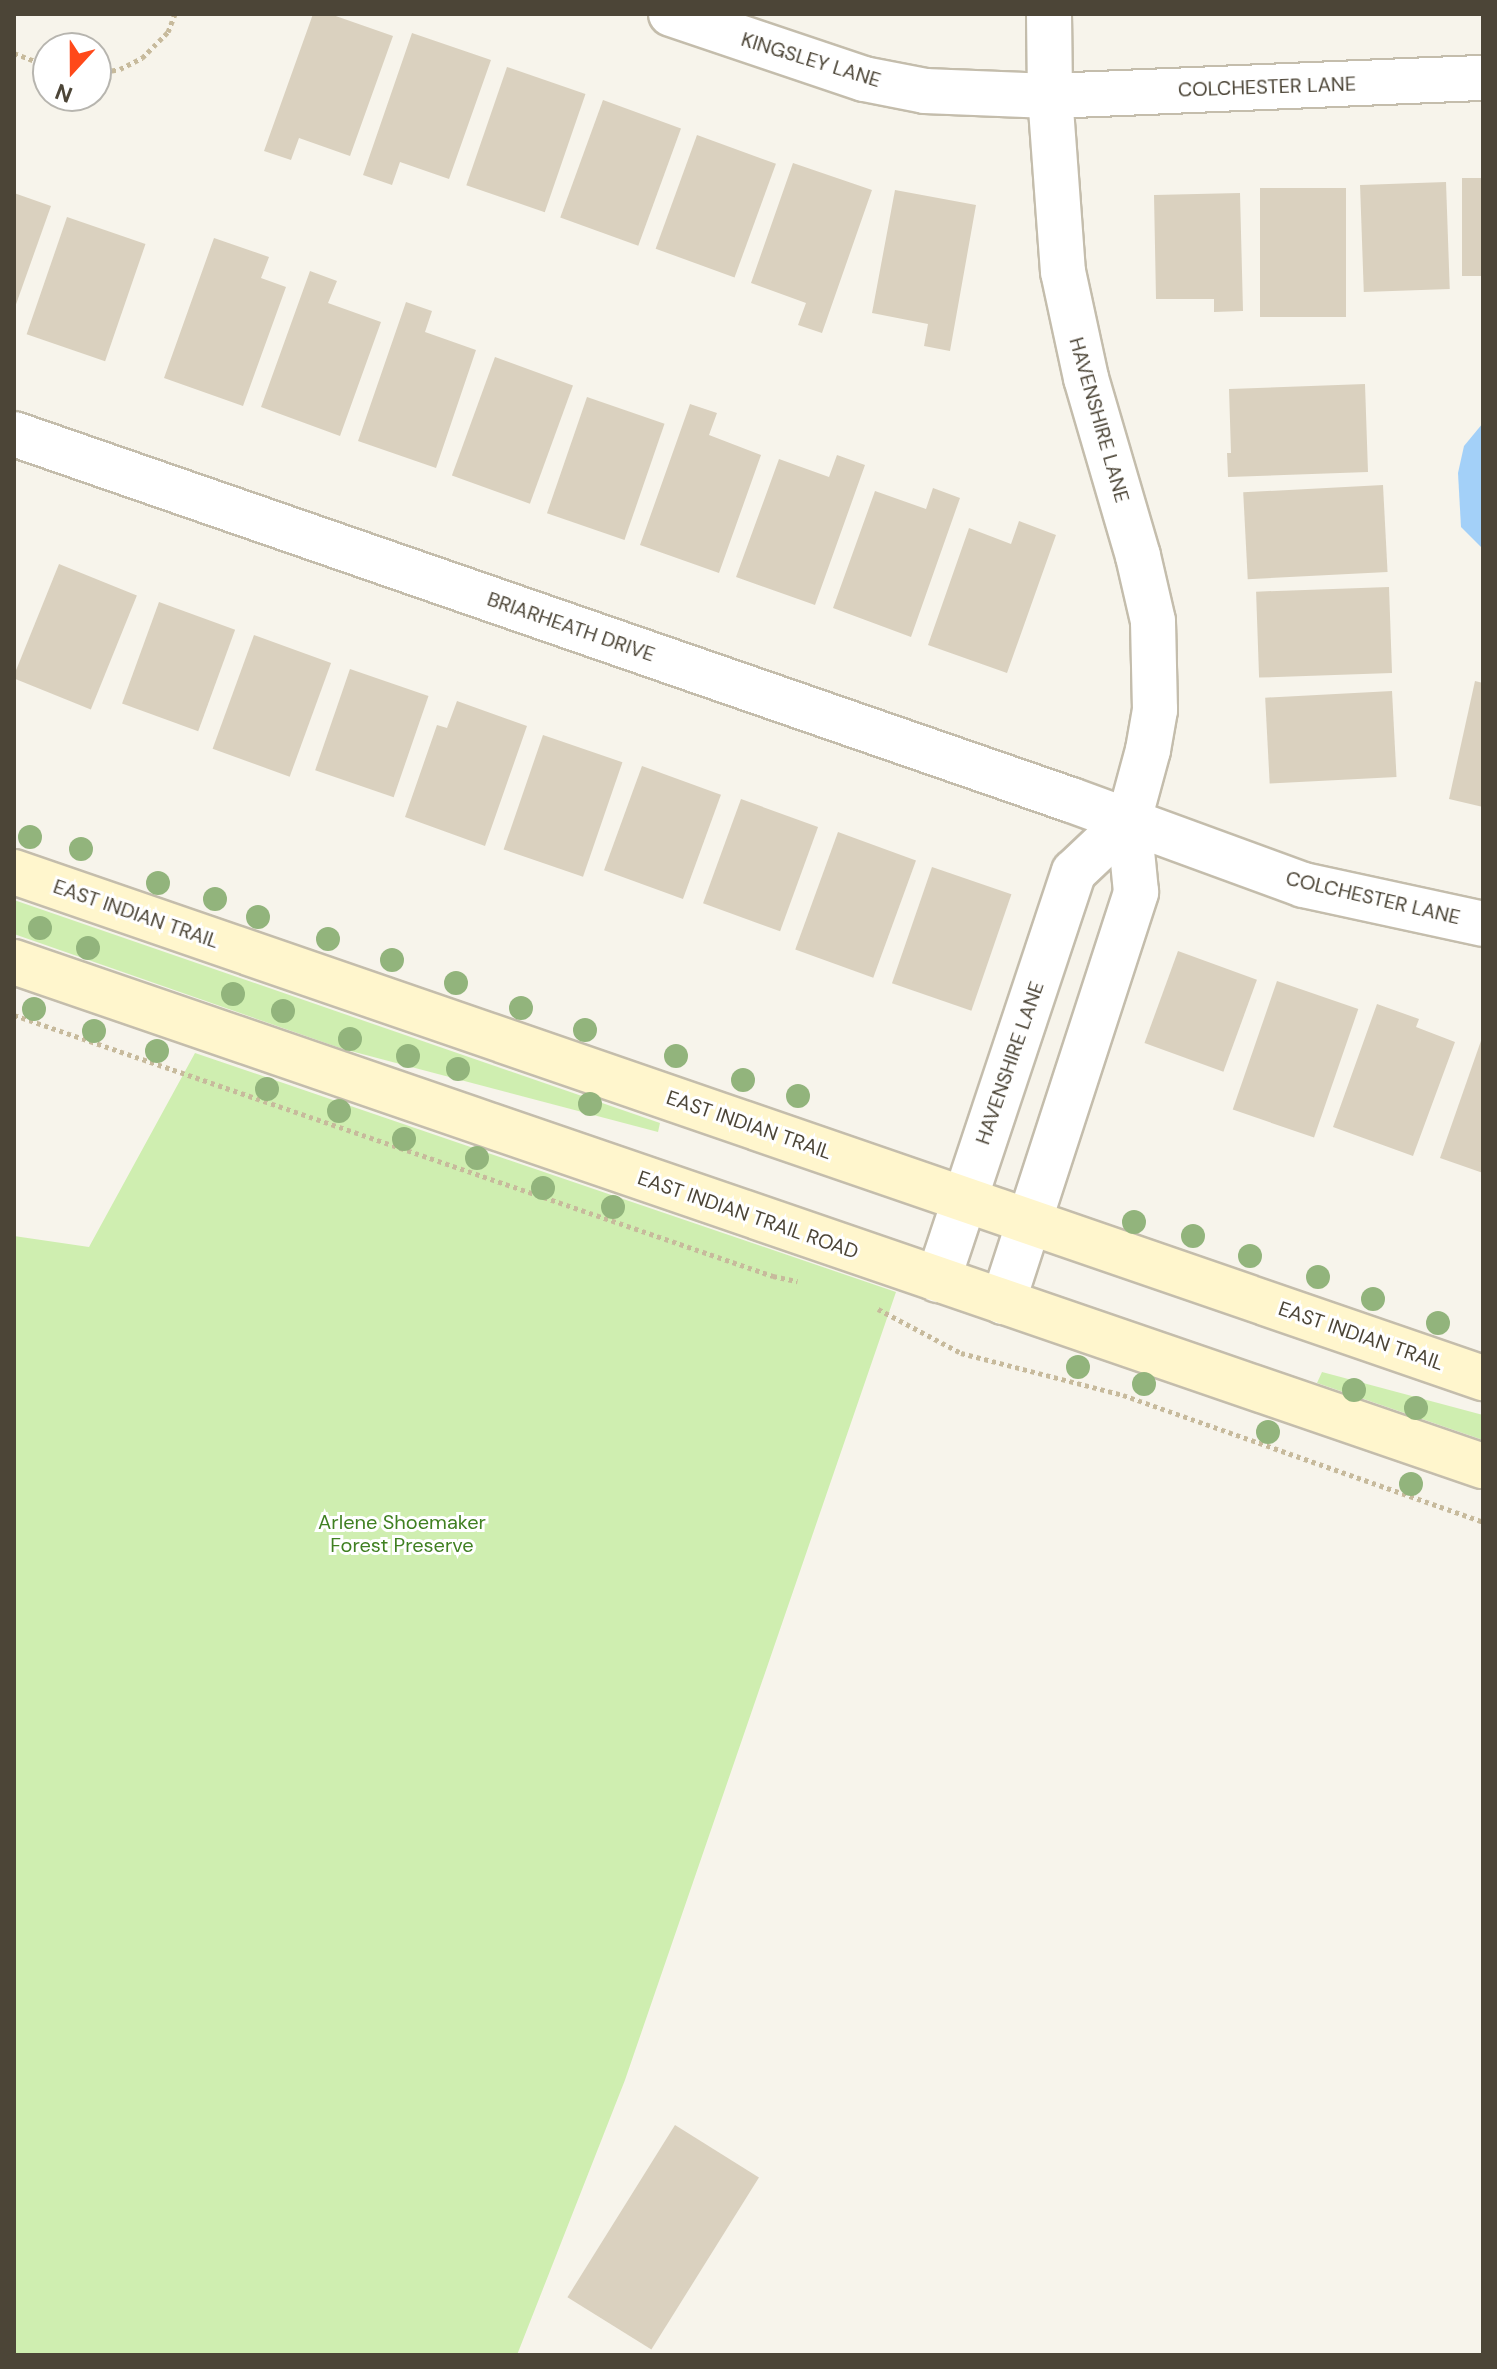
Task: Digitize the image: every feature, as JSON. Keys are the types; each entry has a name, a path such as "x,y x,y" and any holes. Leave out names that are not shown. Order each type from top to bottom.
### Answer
{"main road":[{"name":"EAST INDIAN TRAIL","path":"14,872 1483,1378"},
{"name":"EAST INDIAN TRAIL ROAD","path":"14,962 1483,1466"}],"street":[{"name":"KINGSLEY LANE","path":"671,14 864,79 925,91 1050,96"},
{"name":"HAVENSHIRE LANE","path":"1003,1302 1136,892 1129,820 1155,710 1153,621 1138,556 1073,330 1063,272 1050,96 1049,14"},
{"name":"COLCHESTER LANE","path":"1050,96 1483,78"},
{"name":"BRIARHEATH DRIVE","path":"14,434 1129,820"},
{"name":"HAVENSHIRE LANE","path":"938,1280 1074,872 1129,820"},
{"name":"COLCHESTER LANE","path":"1129,820 1303,885 1483,924"}],"path":[{"path":"112,70 142,58 168,32 175,14"},
{"path":"14,1015 773,1276 801,1282"},
{"path":"870,1304 961,1353 1123,1395 1483,1522"}],"green space":[{"path":"14,900 660,1123 658,1132 343,1049 14,934"},
{"name":"Arlene Shoemaker Forest Preserve","path":"195,1053 896,1292 625,2080 517,2355 14,2355 14,1236 89,1247"},
{"path":"1322,1372 1483,1415 1483,1440 1317,1383"}],"water":[{"path":"1483,423 1483,549 1461,527 1458,473 1464,446"}],"building":[{"path":"313,14 330,14 393,36 350,156 299,138 291,160 264,151"},
{"path":"412,33 491,60 449,179 400,162 392,185 363,175"},
{"path":"507,67 585,94 545,212 466,185"},
{"path":"603,100 681,128 638,246 560,217"},
{"path":"697,135 776,164 735,277 656,249"},
{"path":"793,163 872,190 822,333 798,325 806,303 751,283"},
{"path":"1462,178 1483,178 1483,276 1462,276"},
{"path":"1446,182 1450,289 1364,292 1360,185"},
{"path":"1260,188 1346,188 1346,317 1260,317"},
{"path":"895,190 976,205 950,351 924,346 928,324 872,313"},
{"path":"14,193 51,206 14,310"},
{"path":"1240,193 1243,311 1214,312 1214,299 1156,299 1154,195"},
{"path":"67,217 145,244 105,361 27,334"},
{"path":"214,238 269,257 261,278 286,287 243,406 164,378"},
{"path":"310,271 337,281 328,303 381,322 340,436 261,407"},
{"path":"406,302 432,311 425,332 476,350 436,468 358,441"},
{"path":"495,357 573,385 530,504 452,475"},
{"path":"1365,384 1368,472 1228,477 1227,453 1231,453 1229,389"},
{"path":"587,397 665,424 624,540 547,513"},
{"path":"690,404 717,413 709,435 761,455 719,573 640,545"},
{"path":"837,455 865,465 815,605 736,577 779,459 829,477"},
{"path":"1383,485 1388,572 1248,579 1243,492"},
{"path":"933,488 960,498 911,637 833,608 875,491 926,509"},
{"path":"1019,521 1056,535 1007,673 928,645 969,528 1011,544"},
{"path":"59,564 137,595 91,710 14,678"},
{"path":"1389,587 1392,673 1259,678 1256,592"},
{"path":"159,602 235,630 198,731 122,703"},
{"path":"254,635 331,663 290,777 213,749"},
{"path":"350,669 428,696 394,797 315,770"},
{"path":"1475,681 1483,683 1483,807 1449,799"},
{"path":"1392,691 1397,777 1270,784 1265,698"},
{"path":"457,701 527,726 485,846 405,817 437,725 447,728"},
{"path":"543,735 622,762 583,877 504,849"},
{"path":"642,766 721,795 683,899 604,870"},
{"path":"741,799 818,827 780,931 703,903"},
{"path":"838,832 916,860 873,978 795,949"},
{"path":"932,867 1011,894 971,1011 892,983"},
{"path":"1178,951 1257,980 1223,1072 1144,1043"},
{"path":"1277,981 1358,1009 1314,1138 1233,1110"},
{"path":"1377,1004 1419,1019 1416,1027 1455,1042 1413,1156 1333,1127"},
{"path":"1483,1035 1483,1173 1440,1158"},
{"path":"675,2125 759,2177 651,2350 567,2297"}]}
